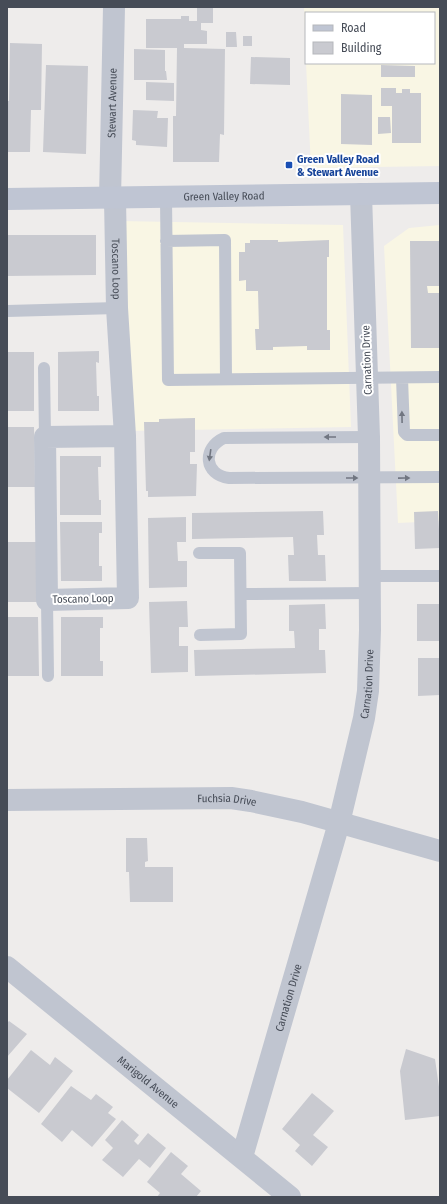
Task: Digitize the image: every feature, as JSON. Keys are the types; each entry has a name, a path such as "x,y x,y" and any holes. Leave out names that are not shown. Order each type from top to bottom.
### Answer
{"main road":[{"name":"Green Valley Road","path":"7,199 113,199 440,193"}],"street":[{"name":"Stewart Avenue","path":"113,199 114,7"},
{"name":"Carnation Drive","path":"242,1157 339,823 364,718 370,665 370,584 368,378 361,194"},
{"name":"Toscano Loop","path":"45,437 47,600 128,598 125,436 117,308 113,199"},
{"path":"45,437 125,436"},
{"name":"Fuchsia Drive","path":"7,800 231,798 261,803 440,851"},
{"name":"Marigold Avenue","path":"7,967 290,1197"}],"lane":[{"path":"166,198 168,380 440,377"},
{"path":"166,241 225,240 226,380"},
{"path":"7,311 117,308"},
{"path":"44,368 45,437"},
{"path":"402,378 404,432 407,436 440,435"},
{"path":"369,437 230,438 218,441 213,445 208,456 211,468 222,477 440,477"},
{"path":"199,553 240,553 241,594 241,634 200,635"},
{"path":"241,594 370,584 440,576"},
{"path":"47,600 48,676"}],"shaded area":[{"path":"304,7 440,7 440,166 311,168 306,64 435,64 435,12 305,12 305,31"},
{"path":"119,221 343,225 351,427 126,431"},
{"path":"440,225 440,521 398,523 384,246 409,228"}],"building":[{"path":"197,7 213,7 213,23 201,23 201,30 207,31 207,44 184,44 184,48 225,49 224,135 220,134 219,162 173,162 173,116 176,116 177,48 146,48 146,19 181,19 181,16 189,16 189,21 197,21"},
{"path":"226,32 236,32 237,47 226,47"},
{"path":"243,36 252,36 252,46 243,46"},
{"path":"10,43 42,44 41,110 31,110 30,152 7,152 7,101 9,101"},
{"path":"134,49 165,50 165,71 167,80 134,80"},
{"path":"251,57 290,58 290,85 250,84"},
{"path":"46,65 88,66 86,154 43,152"},
{"path":"381,65 415,66 415,77 381,77"},
{"path":"146,82 174,83 174,101 146,100"},
{"path":"381,88 396,88 396,93 402,93 402,89 410,89 410,93 421,93 421,143 392,143 392,106 381,106"},
{"path":"341,94 372,95 372,145 341,144"},
{"path":"133,110 158,111 157,118 168,118 167,147 136,145 136,141 132,140"},
{"path":"378,117 390,117 391,133 378,134"},
{"path":"7,235 96,235 96,275 7,276"},
{"path":"250,240 278,240 278,242 329,240 329,257 327,257 327,330 330,330 330,350 307,350 307,346 273,347 273,350 256,350 255,329 259,329 258,291 246,291 246,280 239,281 239,252 245,252 245,243 250,243"},
{"path":"410,241 440,241 440,286 427,286 428,293 440,293 440,348 411,348"},
{"path":"99,351 99,363 96,362 99,411 58,411 58,352"},
{"path":"7,352 34,352 34,411 7,411"},
{"path":"195,418 195,452 190,452 190,464 197,464 196,496 148,497 148,491 146,491 144,422 159,422 159,419"},
{"path":"7,427 34,427 35,487 7,487"},
{"path":"60,456 101,456 101,467 98,467 101,515 60,515"},
{"path":"323,511 324,535 317,535 318,555 325,555 326,581 289,581 288,555 294,555 293,537 192,539 192,513"},
{"path":"438,511 440,548 415,549 414,512"},
{"path":"186,517 186,542 177,542 178,561 187,561 187,587 149,588 148,518"},
{"path":"60,522 102,522 102,533 99,533 99,566 102,566 102,581 61,581"},
{"path":"7,542 36,542 37,602 7,602"},
{"path":"187,601 188,627 179,627 179,646 188,646 188,672 151,673 149,602"},
{"path":"325,604 326,629 319,629 319,650 325,650 326,673 195,676 194,650 295,648 294,631 289,631 289,605"},
{"path":"417,604 440,604 440,641 417,641"},
{"path":"7,617 38,617 39,676 7,676"},
{"path":"61,617 103,617 103,628 100,628 100,661 103,661 103,676 61,676"},
{"path":"418,658 440,658 440,695 418,696"},
{"path":"126,838 147,838 148,861 145,862 145,867 173,867 173,902 130,902 129,872 126,872"},
{"path":"9,1021 27,1034 7,1057 7,1023"},
{"path":"406,1049 435,1059 440,1094 440,1116 405,1120 400,1071"},
{"path":"31,1050 50,1065 55,1057 73,1071 39,1113 7,1088 7,1080"},
{"path":"71,1086 91,1100 96,1094 113,1107 108,1113 116,1119 92,1147 72,1130 62,1142 41,1124"},
{"path":"312,1093 334,1111 313,1135 328,1147 312,1166 295,1151 300,1145 282,1129"},
{"path":"122,1120 139,1135 134,1141 138,1145 148,1133 166,1148 150,1168 139,1159 123,1177 102,1160 113,1148 105,1140"},
{"path":"171,1152 188,1166 181,1174 201,1191 196,1197 157,1197 160,1193 147,1182"}],"place":[{"name":"Green Valley Road & Stewart Avenue","path":"289,165"}]}
